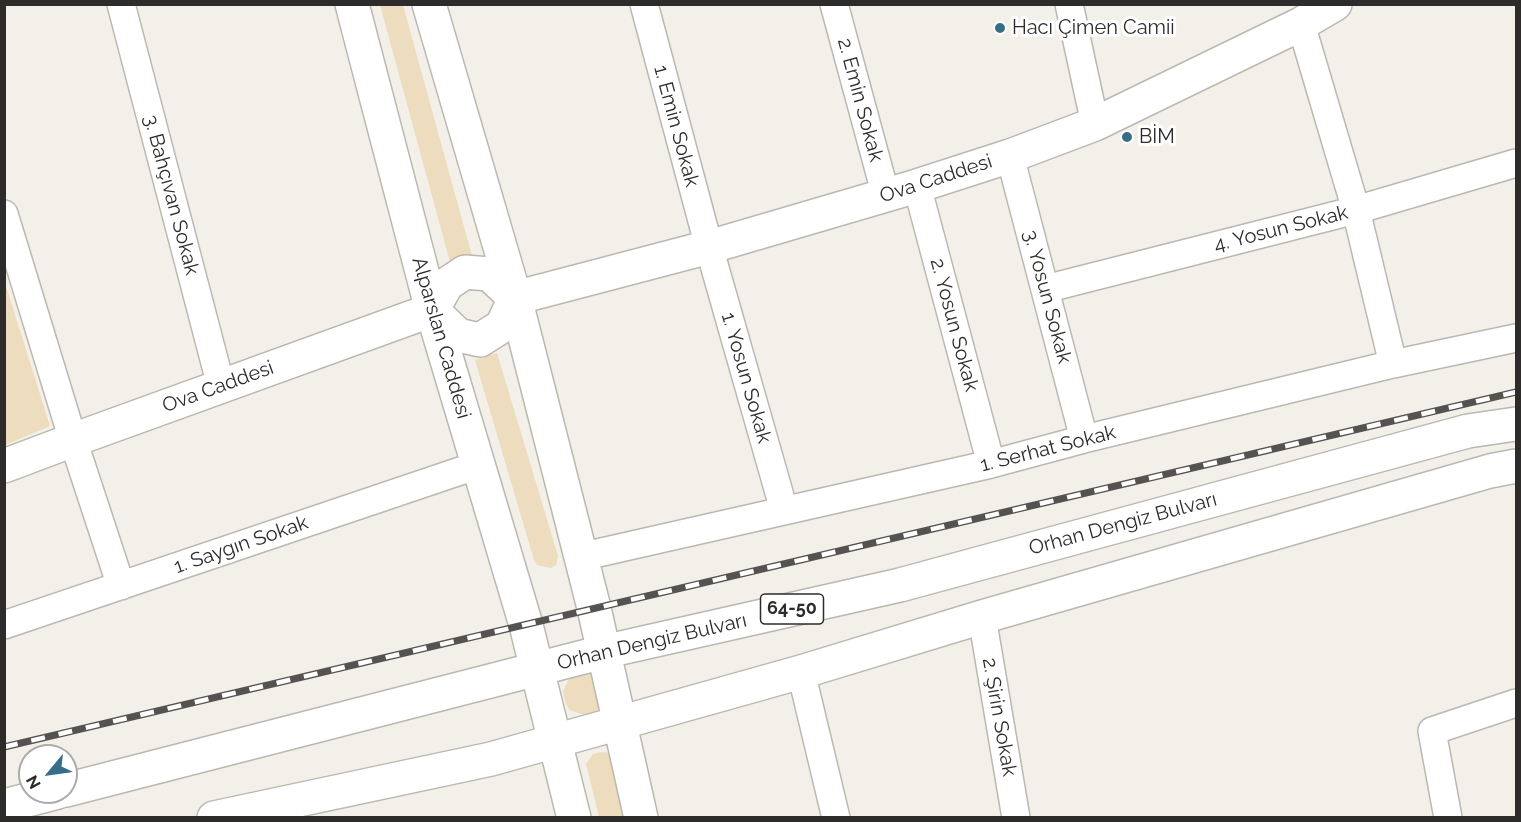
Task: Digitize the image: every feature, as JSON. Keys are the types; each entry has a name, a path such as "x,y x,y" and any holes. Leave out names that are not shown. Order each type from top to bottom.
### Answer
{"main road":[{"name":"Alparslan Caddesi","path":"352,4 432,310 526,625 574,818"},
{"path":"429,4 515,298 580,557 641,818"},
{"name":"Ova Caddesi","path":"515,298 709,247 917,186 1010,156 1095,124 1301,24 1335,4"},
{"path":"465,272 489,274 515,298 502,326 480,340 458,335 432,310 447,284 465,272"},
{"name":"Ova Caddesi","path":"4,466 432,310"},
{"name":"Orhan Dengiz Bulvarı","path":"78,787 603,652 900,585 1468,431 1516,424"},
{"path":"214,818 491,759 801,672 982,617 1479,474 1516,466"}],"street":[{"name":"3. Bahçıvan Sokak","path":"121,4 221,386"},
{"name":"1. Emin Sokak","path":"644,4 709,247"},
{"name":"2. Emin Sokak","path":"834,4 886,195"},
{"path":"1069,4 1095,124"},
{"path":"1301,24 1356,210 1393,364"},
{"name":"3. Yosun Sokak","path":"1010,156 1084,439"},
{"name":"4. Yosun Sokak","path":"1045,289 1356,210 1516,163"},
{"name":"2. Yosun Sokak","path":"917,186 991,464"},
{"path":"4,214 73,440 121,586"},
{"name":"1. Yosun Sokak","path":"709,247 784,510"},
{"name":"1. Serhat Sokak","path":"580,557 991,464 1084,439 1393,364 1516,338"},
{"name":"1. Saygın Sokak","path":"4,625 478,465"},
{"name":"2. Şirin Sokak","path":"982,617 1016,818"},
{"path":"801,672 836,818"},
{"path":"1448,818 1432,731 1516,703"}],"shaded area":[{"path":"380,5 403,5 472,256 450,262"},
{"path":"5,283 50,426 4,445"},
{"path":"497,353 558,556 556,565 551,568 537,565 534,560 475,360"},
{"path":"587,673 593,675 603,706 591,715 570,710 563,691 569,679 574,675"},
{"path":"611,753 628,817 599,817 586,764 593,754"}],"railway":[{"path":"4,747 1516,392"}],"place":[{"name":"Hacı Çimen Camii","path":"1000,28"},
{"name":"BİM","path":"1127,137"}]}
